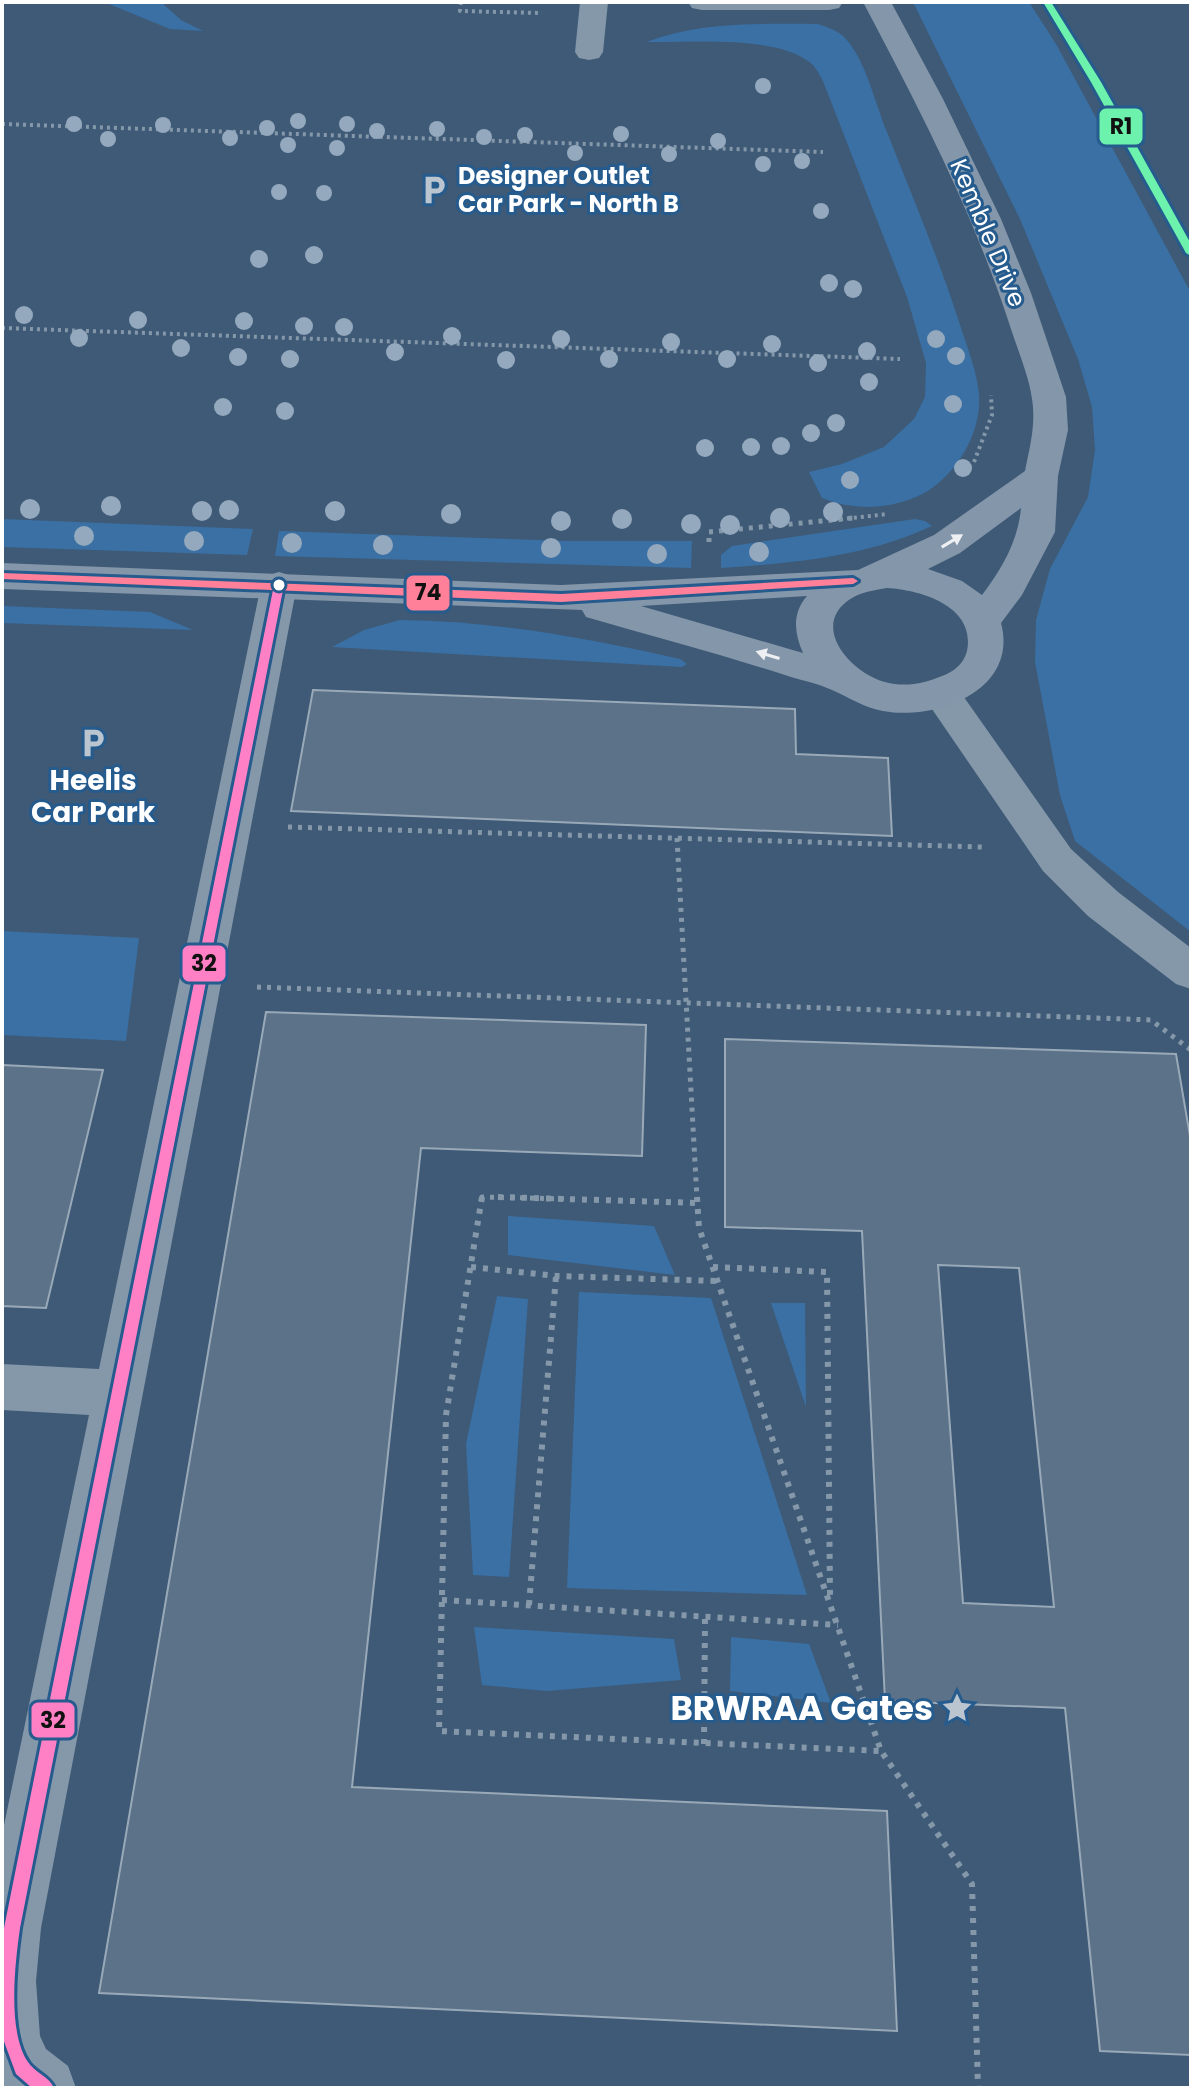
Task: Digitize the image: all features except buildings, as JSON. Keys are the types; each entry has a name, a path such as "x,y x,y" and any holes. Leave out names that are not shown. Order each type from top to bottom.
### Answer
{"main road":[{"name":"Kemble Drive","path":"877,2 942,126 986,219 1015,293 1049,397 1051,430 1041,476 1037,532 1009,586 981,622"},
{"path":"842,679 818,653 814,643 814,622 822,604 838,589 947,544 1041,476"},
{"path":"2,576 561,598 915,577 941,586 972,608 981,622 986,647 979,666 964,682 940,693 908,698 890,696 873,693 842,679 746,648 561,598"}],"street":[{"path":"702,2 829,2"},
{"path":"589,52 594,8"},
{"path":"21,2066 6,2032 4,1997 12,1928 279,585"},
{"path":"940,693 1049,849 1103,904 1191,972"},
{"path":"2,1387 118,1393"}],"path":[{"path":"461,2 460,11 594,8"},
{"path":"2,124 823,152"},
{"path":"2,328 900,359"},
{"path":"972,466 992,415 991,391"},
{"path":"712,590 709,532 889,514"},
{"path":"231,825 1049,849"},
{"path":"677,838 699,1228 881,1751 972,1884 978,2088"},
{"path":"200,986 685,1000 1151,1020 1191,1050"},
{"path":"699,1203 482,1197 446,1415 439,1731 881,1751"},
{"path":"471,1267 556,1276 718,1281"},
{"path":"713,1267 827,1272 830,1605"},
{"path":"529,1605 556,1276"},
{"path":"442,1600 838,1625"},
{"path":"704,1744 705,1617"}],"shaded area":[{"path":"104,2 161,2 181,20 203,31 170,29"},
{"path":"913,2 1029,2 1056,44 1191,293 1191,932 1075,841 1060,795 1035,662 1036,620 1050,569 1088,497 1095,450 1092,407 1078,359 1020,219"},
{"path":"818,24 845,38 859,58 943,276 978,386 979,411 975,426 953,469 916,497 881,506 857,506 822,498 809,472 842,464 884,447 914,419 925,397 926,363 907,297 823,81 808,61 773,47 730,42 646,42 709,27"},
{"path":"2,519 253,529 247,555 2,547"},
{"path":"915,519 932,526 855,552 802,561 721,568 721,555 732,546"},
{"path":"279,531 567,541 692,541 691,568 275,556"},
{"path":"2,606 150,612 193,630 2,623"},
{"path":"400,620 541,632 645,651 680,659 687,664 682,667 332,647 364,630"},
{"path":"2,931 139,938 126,1041 2,1035"},
{"path":"508,1216 654,1226 675,1275 508,1255"},
{"path":"579,1292 711,1298 807,1595 567,1588"},
{"path":"497,1296 528,1299 509,1577 473,1575 466,1444"},
{"path":"771,1303 805,1303 806,1407"},
{"path":"474,1627 674,1639 681,1680 547,1691 482,1685"},
{"path":"731,1637 809,1644 831,1703 730,1691"}],"transit line":[{"name":"R1","path":"1047,2 1096,82 1191,253"},
{"name":"74","path":"2,576 561,598 853,581"},
{"name":"32","path":"46,2088 22,2068 10,2036 6,2000 12,1928 279,585"}],"place":[{"name":"Designer Outlet Car Park - North B","path":"434,190"},
{"name":"Heelis Car Park","path":"93,743"},
{"name":"BRWRAA Gates","path":"957,1708"}]}
